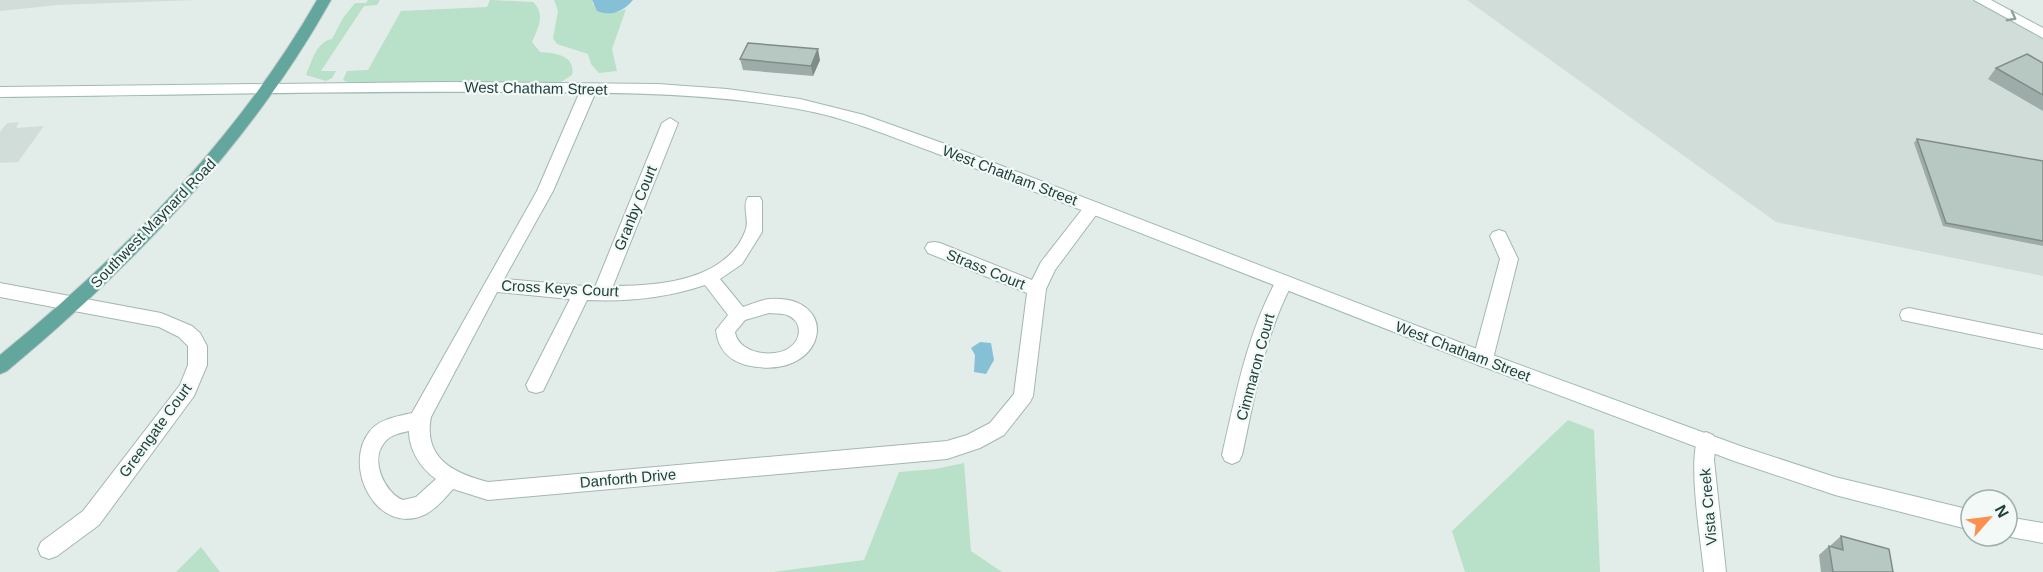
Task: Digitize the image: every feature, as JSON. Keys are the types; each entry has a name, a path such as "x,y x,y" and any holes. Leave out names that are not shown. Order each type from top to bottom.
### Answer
{"main road":[{"name":"Southwest Maynard Road","path":"0,366 74,303 142,238 199,178 294,51 324,0"}],"street":[{"path":"1981,0 2043,34"},
{"path":"2006,0 2043,20"},
{"name":"West Chatham Street","path":"0,92 444,87 658,89 717,93 800,104 858,119 1094,207 1483,359 1706,441 1835,486 1959,517"},
{"name":"Danforth Drive","path":"589,89 545,191 430,393 420,420 420,437 425,455 449,479 488,491 946,450 973,442 997,429 1023,396 1037,290 1047,267 1094,207"},
{"name":"Granby Court","path":"601,293 670,123"},
{"name":"Cross Keys Court","path":"493,285 601,293 675,288 709,278 735,260 749,242 755,230 754,201"},
{"path":"1483,359 1509,259 1499,236"},
{"name":"Strass Court","path":"934,248 1037,290"},
{"path":"709,278 739,315"},
{"name":"Cimmaron Court","path":"1232,455 1264,325 1276,294 1284,282"},
{"name":"Greengate Court","path":"0,290 161,320 191,333 197,343 198,358 195,374 187,390 91,518 50,549"},
{"path":"536,385 582,292"},
{"path":"1909,315 2043,342"},
{"path":"420,420 390,428 375,437 368,453 368,465 376,487 387,504 396,509 411,510 420,506 449,479"},
{"name":"Vista Creek","path":"1706,441 1704,460 1715,572"},
{"path":"2019,529 2043,533"}],"shaded area":[{"path":"0,0 196,0 58,5 0,11"},
{"path":"1467,0 1980,0 2043,34 2043,276 1776,222"},
{"path":"19,122 16,128 44,126 18,162 0,163 0,132 7,123"}],"green space":[{"path":"368,0 380,0 377,5 364,6 321,71 336,71 332,78 326,81 306,75 318,48 332,39 343,18 355,3 366,3"},
{"path":"490,0 533,2 540,16 532,42 540,52 558,54 568,59 571,63 572,75 561,82 347,82 343,80 347,71 368,70 401,11 487,7"},
{"path":"554,0 592,0 593,5 618,12 626,9 612,49 617,71 599,73 591,64 588,54 557,44 553,38 558,11"},
{"path":"1568,420 1594,430 1600,572 1465,572 1452,531"},
{"path":"964,463 971,551 1002,572 773,572 864,560 899,472 935,469"},
{"path":"201,547 220,572 176,572"}],"water":[{"path":"592,0 633,0 621,10 602,13 597,11"},
{"path":"980,342 991,343 994,360 986,374 974,372 975,355 971,348"}],"building":[{"path":"748,43 818,49 811,66 740,59"},
{"path":"2027,54 2043,63 2043,95 1996,68"},
{"path":"1917,139 2043,161 2043,241 1946,223"},
{"path":"1841,536 1889,549 1893,572 1833,572 1829,546 1843,550"}]}
